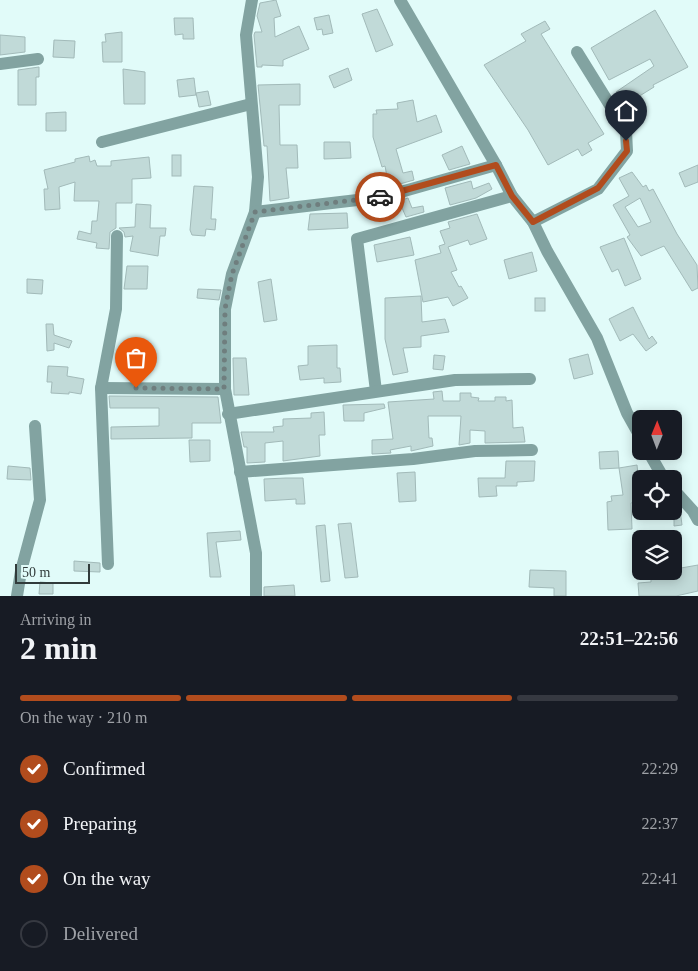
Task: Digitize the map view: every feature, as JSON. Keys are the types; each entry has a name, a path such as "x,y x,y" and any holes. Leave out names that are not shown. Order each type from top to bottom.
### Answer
{"street":[{"path":"252,0 246,35 251,104 255,122 258,177 255,212 232,274 225,309 224,389 256,553 256,596"},
{"path":"400,0 512,196 533,222 547,251 597,338 632,422"},
{"path":"533,222 598,188 627,151 626,131 577,52"},
{"path":"0,64 38,59"},
{"path":"102,142 251,104"},
{"path":"255,212 383,197 496,165"},
{"path":"376,391 357,239 512,196"},
{"path":"108,564 101,388 116,309 118,236"},
{"path":"228,414 455,380 530,380"},
{"path":"101,388 224,389"},
{"path":"17,596 21,570 40,500 35,426"},
{"path":"240,472 413,459 475,452 532,450"},
{"path":"682,499 698,520"}],"building":[{"path":"276,0 281,16 274,18 275,37 299,26 309,49 283,60 283,66 262,65 262,67 257,67 254,35 255,32 262,32 257,16 260,3"},
{"path":"377,9 393,45 376,52 362,14"},
{"path":"655,10 688,67 653,85 654,87 625,105 616,92 654,66 650,59 609,80 591,48"},
{"path":"329,15 333,33 323,35 322,29 317,30 314,18"},
{"path":"174,18 193,18 194,39 183,39 183,34 175,35"},
{"path":"545,21 550,29 541,34 604,134 588,143 592,150 582,156 578,149 548,165 528,130 484,65 526,41 521,34"},
{"path":"122,32 122,62 103,62 102,42 106,42 105,34"},
{"path":"0,35 25,37 25,52 0,55"},
{"path":"54,40 75,41 74,58 53,57"},
{"path":"39,67 39,77 36,77 36,105 18,105 18,70"},
{"path":"348,68 352,80 334,88 329,76"},
{"path":"123,69 145,72 145,104 124,104"},
{"path":"194,78 196,95 179,97 177,80"},
{"path":"300,84 300,105 279,105 280,145 297,145 298,168 286,168 289,198 270,201 267,146 264,146 258,85"},
{"path":"208,91 211,105 199,107 196,93"},
{"path":"413,100 417,122 436,115 442,132 396,149 403,173 412,171 414,180 389,187 385,166 382,167 373,137 373,114 377,114 376,110 398,109 397,103"},
{"path":"66,112 66,131 46,131 46,113"},
{"path":"324,142 350,142 351,158 324,159"},
{"path":"462,146 470,164 449,170 442,155"},
{"path":"172,155 181,155 181,176 172,176"},
{"path":"89,156 90,162 95,160 97,166 111,166 111,161 149,157 151,178 132,179 132,203 116,203 116,228 110,232 109,249 96,248 97,243 77,239 79,231 91,234 92,221 97,221 99,201 74,201 75,182 59,187 60,209 45,210 44,189 48,189 44,170 75,162 75,159"},
{"path":"698,165 698,182 685,187 679,173"},
{"path":"632,172 643,187 646,185 649,191 653,189 677,234 697,265 698,288 692,291 664,246 641,256 627,237 630,235 613,205 629,196 619,178","holes":["640,198 651,222 638,227 625,207"]},
{"path":"471,181 473,189 489,183 492,189 476,198 450,205 445,188"},
{"path":"194,186 213,187 211,219 216,219 215,230 206,229 205,236 192,235 190,230"},
{"path":"408,198 412,208 423,206 424,212 406,217 399,201"},
{"path":"136,204 151,205 150,228 166,228 165,236 160,236 158,256 130,251 133,236 125,237 124,232 119,228 135,227"},
{"path":"347,213 348,228 308,230 310,214"},
{"path":"477,214 487,239 470,245 468,240 448,247 457,270 451,272 459,287 461,286 468,298 453,306 448,297 423,302 415,260 441,253 439,246 445,244 440,231 450,228 448,222"},
{"path":"410,237 414,255 377,262 374,245"},
{"path":"624,238 641,279 625,286 618,269 612,272 600,247"},
{"path":"532,252 537,271 509,279 504,260"},
{"path":"127,266 148,266 147,289 124,289"},
{"path":"27,279 43,280 42,294 27,293"},
{"path":"271,279 277,320 264,322 258,282"},
{"path":"198,289 221,290 219,300 197,298"},
{"path":"421,296 422,322 445,319 449,332 421,336 421,347 403,348 408,372 393,375 385,339 385,298"},
{"path":"535,298 545,298 545,311 535,311"},
{"path":"633,307 649,339 652,336 657,343 646,351 633,334 620,341 609,319"},
{"path":"46,324 53,324 54,335 72,341 69,348 54,343 54,350 47,351"},
{"path":"337,345 337,368 340,368 341,382 324,383 324,378 300,380 298,366 308,365 308,346"},
{"path":"588,354 593,374 574,379 569,359"},
{"path":"434,355 445,356 443,370 433,369"},
{"path":"233,358 246,358 249,395 234,395"},
{"path":"48,366 68,367 67,376 84,379 81,394 69,392 69,394 51,393 52,382 47,382"},
{"path":"442,391 443,401 460,401 460,393 471,393 471,397 479,398 478,401 495,401 495,397 506,397 506,401 512,400 513,428 523,427 525,442 485,443 485,431 470,430 470,443 459,445 461,416 428,416 429,438 432,438 433,446 411,451 411,446 390,450 391,453 372,454 372,440 393,439 388,402 434,399 433,392"},
{"path":"109,396 218,397 221,423 192,423 192,438 111,439 111,427 159,426 159,408 110,408"},
{"path":"384,404 385,408 364,413 364,421 344,421 343,405"},
{"path":"324,412 325,435 319,435 320,456 283,461 283,441 265,443 265,462 247,463 247,447 244,447 241,432 274,432 273,427 283,426 283,419 311,418 311,413"},
{"path":"189,440 210,440 210,461 190,462"},
{"path":"618,451 619,468 600,469 599,452"},
{"path":"506,461 535,461 534,481 517,482 517,486 496,486 497,496 479,497 478,478 505,478"},
{"path":"637,465 638,470 632,470 632,529 608,530 607,502 612,501 611,496 623,495 619,468"},
{"path":"8,466 30,468 31,480 7,479"},
{"path":"415,472 416,501 399,502 397,473"},
{"path":"303,478 305,504 296,504 296,499 265,501 264,479"},
{"path":"674,520 681,520 682,525 674,526"},
{"path":"351,523 358,577 345,578 338,524"},
{"path":"325,525 330,581 321,582 316,526"},
{"path":"240,531 241,540 216,542 221,577 210,577 207,533"},
{"path":"74,561 100,563 100,572 74,571"},
{"path":"698,565 698,591 676,596 639,596 638,583 651,582 651,580 682,580 682,568"},
{"path":"530,570 566,571 566,596 554,596 554,588 529,587"},
{"path":"40,582 53,583 53,594 39,594"},
{"path":"294,585 295,596 264,596 264,587"}],"way so far":[{"path":"136,388 224,389 225,309 232,274 255,212 380,197"}],"route":[{"path":"380,197 496,165 512,196 533,222 598,188 627,151 626,141"}]}
